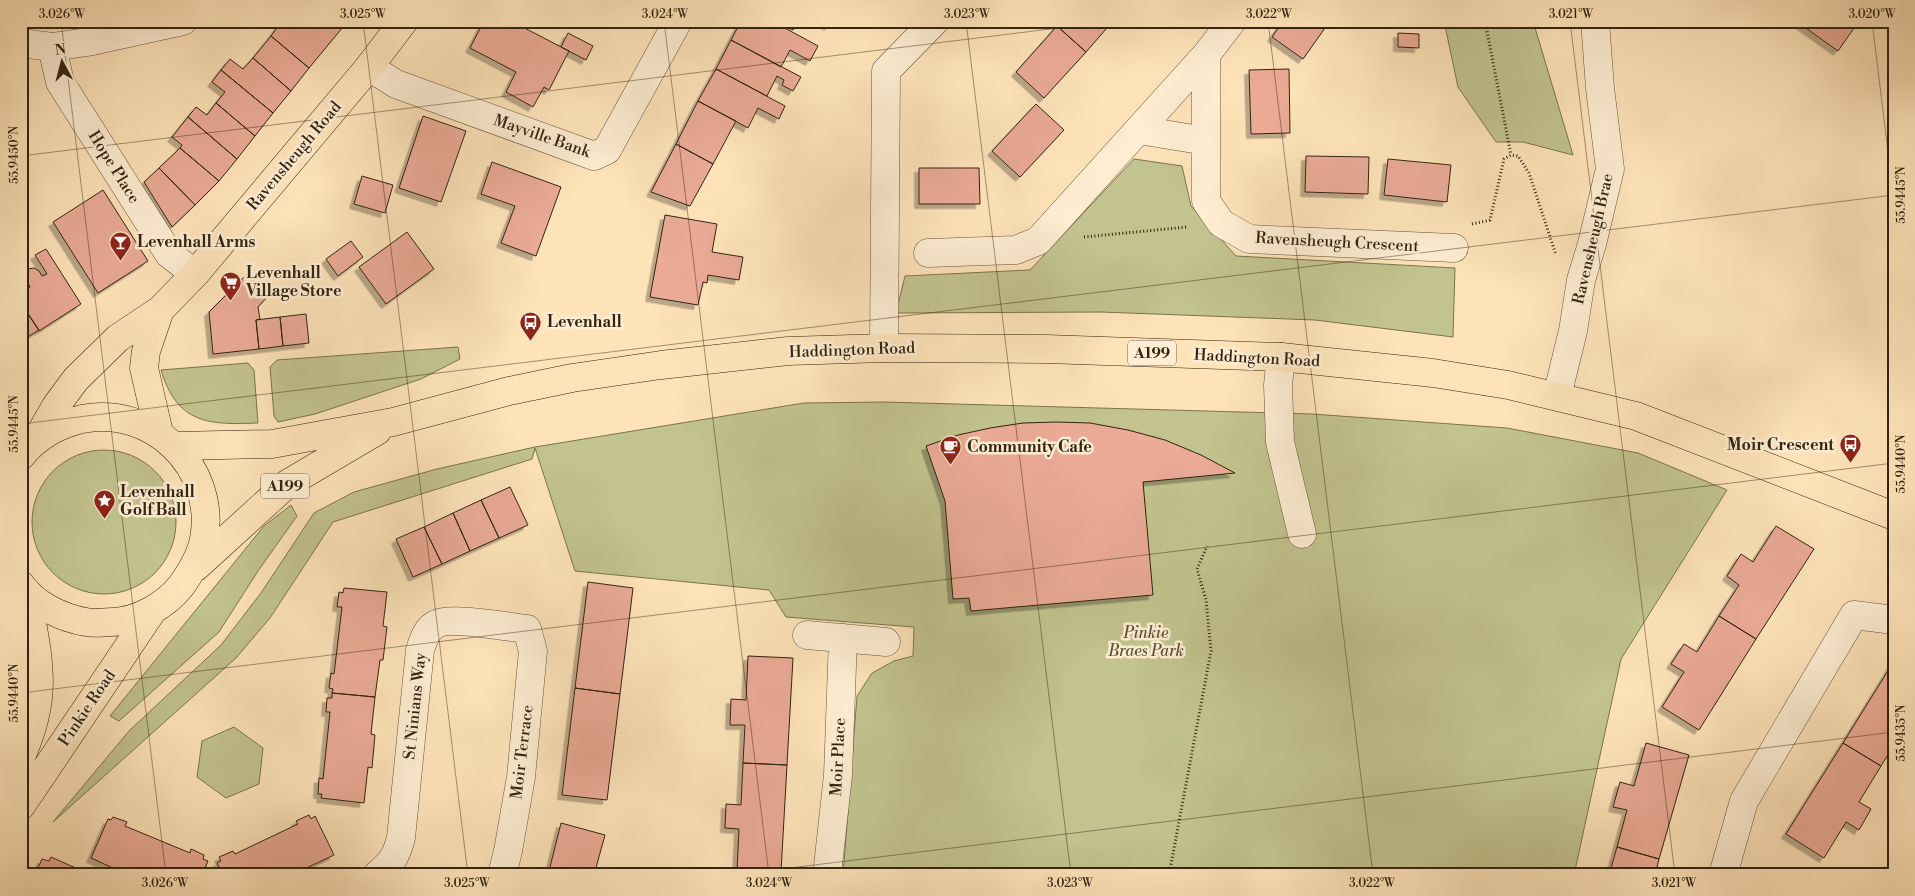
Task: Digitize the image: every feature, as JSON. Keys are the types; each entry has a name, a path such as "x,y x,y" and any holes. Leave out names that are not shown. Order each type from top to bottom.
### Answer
{"main road":[{"name":"Ravensheugh Road","path":"27,444 76,379 118,338 160,310 196,274 369,67 404,21"},
{"name":"Ravensheugh Road","path":"160,310 146,351 144,368 167,440"},
{"name":"Haddington Road","path":"167,440 272,444 394,422 509,391 572,378 661,365 788,351 884,348 1046,349 1281,357 1432,373 1508,385 1636,416 1894,516"},
{"name":"A199","path":"23,588 53,612 86,622 121,622 153,610 176,593 193,570 204,539 204,505 195,474 167,440 129,420 97,416 65,423 27,444"},
{"name":"Haddington Road","path":"193,570 287,484 394,422"},
{"path":"21,757 30,735 38,698 38,656 23,588"},
{"name":"Pinkie Road","path":"21,806 153,610"}],"street":[{"path":"21,43 52,47 87,42 183,21"},
{"name":"Mayville Bank","path":"369,67 396,84 594,156 607,150 678,21"},
{"path":"884,348 886,72 934,21"},
{"path":"928,253 1016,250 1038,241 1206,55 1232,21"},
{"name":"Ravensheugh Brae","path":"1557,396 1573,331 1581,280 1592,244 1610,169 1600,88 1595,21"},
{"name":"Hope Place","path":"52,47 60,82 169,254 196,274"},
{"name":"Ravensheugh Crescent","path":"1206,55 1206,200 1221,223 1249,239 1454,248"},
{"path":"1139,130 1206,141"},
{"path":"1281,357 1278,385 1280,442 1302,534"},
{"path":"1724,875 1744,801 1854,615 1894,620"},
{"name":"St Ninians Way","path":"376,875 397,854 401,838 420,650 425,635 436,624 451,620 527,629"},
{"name":"Moir Terrace","path":"502,875 521,777 533,651 527,629"},
{"path":"807,634 886,642"},
{"name":"Moir Place","path":"827,875 838,775 843,638"}],"path":[{"path":"1485,21 1511,155"},
{"path":"1454,248 1471,224 1490,220 1504,158 1511,155 1518,156 1529,173 1558,261 1581,280"},
{"path":"1038,241 1221,223"},
{"path":"1169,875 1211,650 1206,600 1197,569 1207,546"}],"green space":[{"path":"1444,21 1533,21 1573,155 1523,142 1496,142 1458,87"},
{"path":"1134,159 1182,166 1191,206 1236,256 1455,268 1453,337 1315,320 1101,312 896,313 905,276 1030,270"},
{"path":"458,347 460,359 421,379 315,414 278,422 274,416 270,367 277,360"},
{"path":"248,363 254,370 258,423 224,423 197,418 176,401 168,388 161,370"},
{"name":"Pinkie Braes Park","path":"885,402 1312,414 1507,428 1638,453 1727,490 1621,659 1574,875 843,875 857,696 872,673 894,661 913,656 914,627 786,617 769,590 575,571 535,448 532,459 333,522 270,618 236,658 53,822 129,731 221,645 261,593 314,513 354,492 437,469 535,447 804,403"},
{"path":"104,450 131,456 144,462 155,471 164,482 170,495 176,522 170,549 164,562 155,573 144,582 131,588 104,594 77,588 64,582 53,573 44,562 38,549 32,522 38,495 44,482 53,471 64,462 77,456"},
{"path":"291,505 297,516 258,571 219,632 119,721 110,716 264,526"},
{"path":"21,655 25,669 25,689 21,688"},
{"path":"234,727 263,748 259,784 226,798 197,777 202,741"}],"building":[{"path":"282,21 298,21 307,28 312,21 348,21 309,68 271,36"},
{"path":"484,21 511,21 569,51 549,90 544,87 533,107 506,92 516,72 470,48"},
{"path":"741,21 772,21 818,46 810,61 790,50 781,67 731,40"},
{"path":"777,21 798,21 793,30"},
{"path":"820,21 832,21 829,26"},
{"path":"1061,21 1113,21 1086,52 1057,26"},
{"path":"1283,21 1330,21 1303,59 1272,37"},
{"path":"1796,21 1859,21 1838,51"},
{"path":"1057,26 1086,52 1044,98 1016,72"},
{"path":"568,33 593,46 586,60 561,47"},
{"path":"1398,33 1419,34 1419,48 1398,47"},
{"path":"271,36 309,68 291,91 253,58"},
{"path":"731,40 801,77 793,91 782,85 784,80 777,76 767,96 716,69"},
{"path":"253,58 291,91 273,113 221,70 230,59 243,69"},
{"path":"716,69 785,106 779,119 758,108 748,128 698,101"},
{"path":"1289,69 1290,133 1251,134 1249,70"},
{"path":"221,70 273,113 255,136 216,103 225,92 212,82"},
{"path":"698,101 736,121 713,164 676,144"},
{"path":"216,103 255,136 237,159 188,117 196,107 207,115"},
{"path":"1036,104 1064,130 1020,177 992,151"},
{"path":"423,116 466,131 441,202 399,188"},
{"path":"188,117 237,159 219,181 180,148 182,145 172,137"},
{"path":"676,144 713,164 690,206 651,192"},
{"path":"180,148 219,181 195,205 159,168"},
{"path":"1306,156 1369,157 1368,194 1305,192"},
{"path":"1388,159 1451,165 1447,202 1384,195"},
{"path":"492,162 561,187 536,256 501,243 515,206 481,194"},
{"path":"159,168 195,205 172,227 144,182"},
{"path":"919,168 979,168 980,204 919,204"},
{"path":"362,176 393,185 385,213 354,204"},
{"path":"103,190 148,261 98,293 53,222"},
{"path":"665,215 717,224 712,252 743,257 739,280 708,275 707,283 703,282 698,305 650,297"},
{"path":"407,232 434,269 386,304 359,267"},
{"path":"351,241 363,257 338,276 326,259"},
{"path":"46,249 81,304 39,331 21,303 21,292 30,287 24,274 28,269 34,268 42,276 47,274 35,255"},
{"path":"247,274 269,295 258,307 260,319 256,320 259,349 213,354 209,312"},
{"path":"21,303 39,330 21,341"},
{"path":"306,314 309,343 283,346 280,317"},
{"path":"280,317 283,346 259,349 256,320"},
{"path":"1023,423 1090,423 1128,430 1165,440 1201,455 1235,473 1143,482 1153,595 971,611 969,598 953,599 945,501 926,446 958,435 990,428"},
{"path":"510,487 528,525 499,538 481,500"},
{"path":"481,500 499,538 470,551 453,513"},
{"path":"453,513 470,551 442,564 424,527"},
{"path":"1776,526 1814,549 1756,639 1719,616 1739,585 1727,576 1741,554 1753,562"},
{"path":"424,527 442,564 413,577 396,539"},
{"path":"588,582 633,588 620,694 575,688"},
{"path":"344,588 387,592 383,626 387,627 383,660 380,660 375,697 332,693 333,689 329,688 331,673 334,674 342,607 337,607 339,592 343,593"},
{"path":"1719,616 1756,639 1699,730 1662,707 1684,672 1671,664 1684,644 1697,652"},
{"path":"748,656 793,658 787,765 743,763 745,725 730,725 731,699 746,700"},
{"path":"1894,661 1894,745 1881,766 1843,743"},
{"path":"575,688 620,694 607,800 562,795"},
{"path":"332,693 375,697 371,734 375,735 372,768 368,767 364,803 321,798 322,794 318,794 319,778 323,779 330,712 326,712 327,698 332,698"},
{"path":"1646,743 1689,755 1659,859 1617,847 1627,810 1613,807 1620,782 1634,786"},
{"path":"1843,743 1881,766 1859,802 1871,809 1859,830 1846,822 1824,858 1786,834"},
{"path":"743,763 787,765 781,872 737,870 739,829 725,828 726,804 741,805"},
{"path":"309,815 311,819 315,816 334,855 300,871 302,875 223,875 217,863 221,861 219,857 233,851 235,854 298,824 296,821"},
{"path":"113,817 127,822 125,826 190,853 191,849 204,855 203,859 208,861 202,875 126,875 91,858 108,819 111,820"},
{"path":"561,823 605,835 594,875 548,875"},
{"path":"1617,847 1659,859 1655,875 1609,875"},
{"path":"51,857 87,873 86,875 43,875 43,873 37,870 42,859 49,861"}],"place":[{"name":"Levenhall Arms","path":"121,261"},
{"name":"Levenhall Village Store","path":"230,301"},
{"name":"Levenhall","path":"531,341"},
{"name":"Moir Crescent","path":"1850,464"},
{"name":"Community Cafe","path":"951,466"},
{"name":"Levenhall Golf Ball","path":"104,520"}]}
